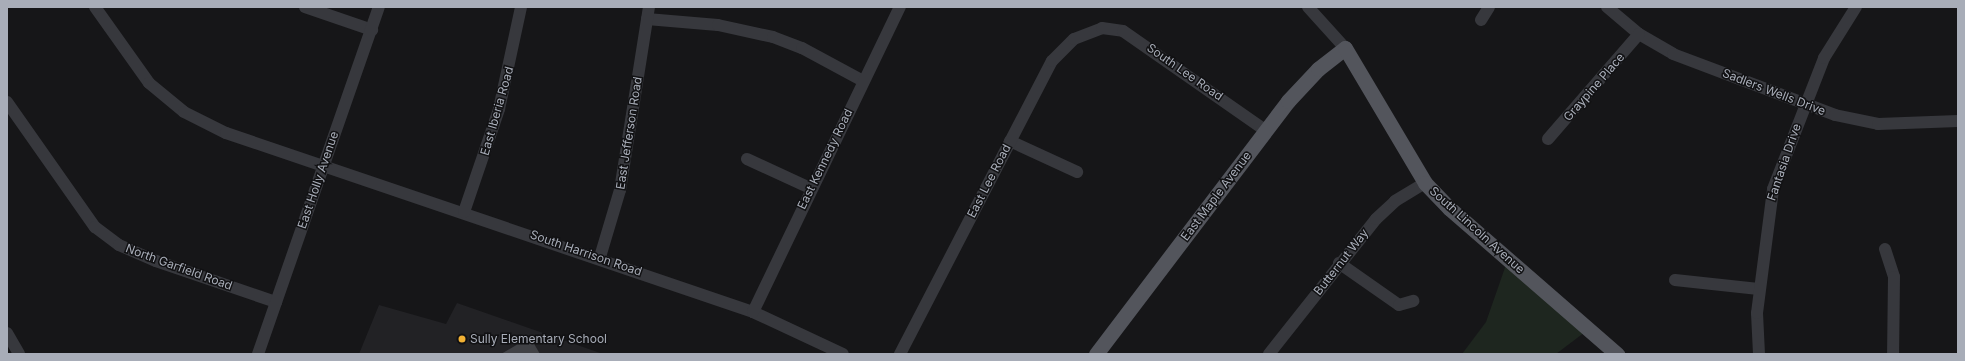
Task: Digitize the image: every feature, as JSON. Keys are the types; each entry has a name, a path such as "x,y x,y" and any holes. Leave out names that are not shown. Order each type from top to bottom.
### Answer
{"main road":[{"name":"East Maple Avenue","path":"1096,354 1265,130 1318,69 1345,48"},
{"name":"South Lincoln Avenue","path":"1345,48 1425,184 1449,208 1617,354"}],"street":[{"name":"South Harrison Road","path":"95,7 149,83 184,112 226,133 600,257 753,312 844,354"},
{"path":"305,7 372,30"},
{"name":"East Holly Avenue","path":"258,354 379,7"},
{"name":"East Iberia Road","path":"464,212 499,109 521,7"},
{"name":"East Kennedy Road","path":"753,312 810,188 900,7"},
{"name":"South Lincoln Avenue","path":"1308,7 1345,48"},
{"path":"1481,20 1489,7"},
{"name":"Sadlers Wells Drive","path":"1607,7 1639,34 1673,54 1805,104 1855,121 1878,124 1958,121"},
{"name":"Fantasia Drive","path":"1759,354 1756,331 1759,290 1773,189 1824,58 1856,7"},
{"path":"648,13 718,25 773,37 802,48 863,82"},
{"name":"East Jefferson Road","path":"600,257 620,190 648,13"},
{"name":"South Lee Road","path":"1099,29 1123,32 1136,38 1265,130"},
{"name":"East Lee Road","path":"900,354 1056,54 1074,39 1099,29"},
{"name":"Graypine Place","path":"1548,139 1639,34"},
{"name":"North Garfield Road","path":"7,102 95,227 119,245 156,261 276,302"},
{"path":"1010,141 1077,172"},
{"path":"747,159 810,188"},
{"name":"Butternut Way","path":"1269,354 1339,263 1380,214 1395,201 1425,184"},
{"path":"1885,249 1894,277 1893,354"},
{"path":"1339,263 1399,306 1413,301"},
{"path":"1675,280 1759,290"},
{"path":"7,333 19,354"}],"shaded area":[{"path":"1508,259 1589,329 1556,354 1462,354 1486,322"},
{"name":"Sully Elementary School","path":"457,303 603,354 359,354 379,305 446,324"}],"building":[{"name":"Sully Elementary School","path":"530,337 540,354 501,354"}],"place":[{"name":"Sully Elementary School","path":"462,339"}]}
